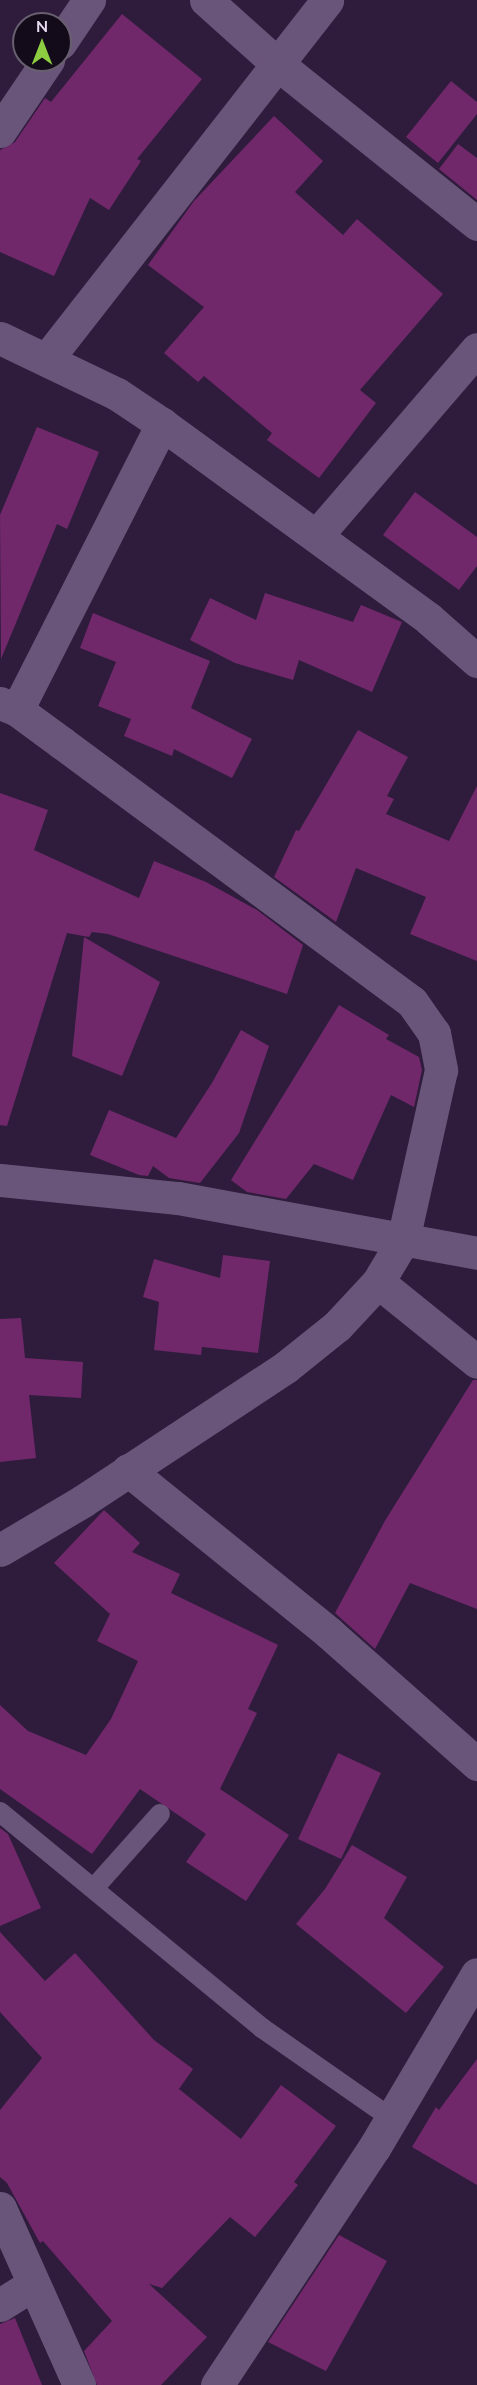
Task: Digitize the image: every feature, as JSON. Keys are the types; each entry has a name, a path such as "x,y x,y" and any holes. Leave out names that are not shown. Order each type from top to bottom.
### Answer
{"street":[{"path":"72,25 89,0"},
{"path":"206,0 275,62 477,224"},
{"path":"47,359 275,62 327,0"},
{"path":"0,131 40,72"},
{"path":"0,338 117,394 162,424 429,618 477,661"},
{"path":"317,535 477,349"},
{"path":"0,1550 286,1367 337,1326 378,1282 403,1240 441,1070 434,1033 412,1002 8,707 162,424"},
{"path":"0,1180 178,1198 477,1253"},
{"path":"378,1282 477,1362"},
{"path":"128,1470 329,1633 477,1764"},
{"path":"217,2385 391,2118 477,1974"},
{"path":"0,2208 79,2385"},
{"path":"0,2305 33,2284"}],"lane":[{"path":"0,1812 262,2028 391,2118"},
{"path":"94,1888 160,1814"}],"building":[{"path":"122,14 202,79 137,159 141,161 109,210 90,198 54,276 0,252 0,150 15,142 45,98 51,102"},
{"path":"451,81 477,102 477,114 438,163 406,137"},
{"path":"274,116 323,161 295,192 343,235 357,219 443,294 360,390 376,403 319,478 267,440 272,433 204,376 198,382 164,353 204,307 148,265 194,201"},
{"path":"458,144 477,158 477,200 439,169"},
{"path":"37,427 99,452 67,529 57,524 1,659 0,515"},
{"path":"415,492 477,537 477,566 459,590 383,535"},
{"path":"265,593 353,622 361,605 402,622 372,692 299,660 293,680 235,663 190,640 210,598 256,620"},
{"path":"93,613 210,661 191,708 252,739 232,778 174,749 172,756 124,736 131,719 98,706 116,662 80,648"},
{"path":"358,730 408,757 387,796 394,799 386,814 449,841 477,786 477,961 410,934 426,897 356,868 336,922 274,877 296,830 299,831"},
{"path":"0,793 48,810 34,850 139,898 154,861 206,882 257,910 303,945 287,994 108,934 92,932 89,937 67,933 7,1126 0,1125"},
{"path":"84,937 160,982 122,1076 72,1056"},
{"path":"339,1005 389,1035 386,1039 419,1057 422,1070 414,1107 391,1095 353,1180 314,1164 286,1199 247,1192 231,1180"},
{"path":"241,1030 269,1046 239,1133 200,1183 169,1178 153,1166 148,1176 139,1175 90,1155 109,1110 176,1138 212,1083"},
{"path":"223,1255 270,1261 258,1353 202,1347 201,1355 154,1350 159,1302 143,1297 154,1259 220,1278"},
{"path":"21,1318 25,1358 83,1362 81,1398 29,1395 36,1458 0,1462 0,1319"},
{"path":"473,1380 477,1380 477,1609 410,1583 375,1649 335,1613 386,1519"},
{"path":"104,1510 140,1543 132,1552 180,1574 171,1593 278,1645 248,1709 257,1713 220,1789 289,1835 246,1901 186,1862 206,1834 140,1789 92,1854 0,1789 0,1705 28,1731 86,1755 111,1719 138,1661 97,1641 110,1614 54,1563"},
{"path":"338,1753 381,1773 341,1859 298,1839"},
{"path":"0,1828 8,1834 41,1908 0,1926"},
{"path":"352,1845 407,1877 384,1918 444,1967 406,2013 296,1924 325,1889"},
{"path":"0,1932 45,1981 75,1953 154,2040 193,2069 179,2089 241,2139 281,2085 336,2126 294,2182 298,2185 255,2237 230,2217 162,2288 149,2284 207,2337 161,2385 97,2385 84,2351 112,2321 43,2241 40,2243 7,2183 0,2177 0,2110 42,2058 0,2012"},
{"path":"477,2059 477,2185 412,2147 436,2107 439,2110"},
{"path":"339,2235 387,2261 326,2371 268,2342"},
{"path":"15,2318 42,2385 0,2385 0,2324"}]}
